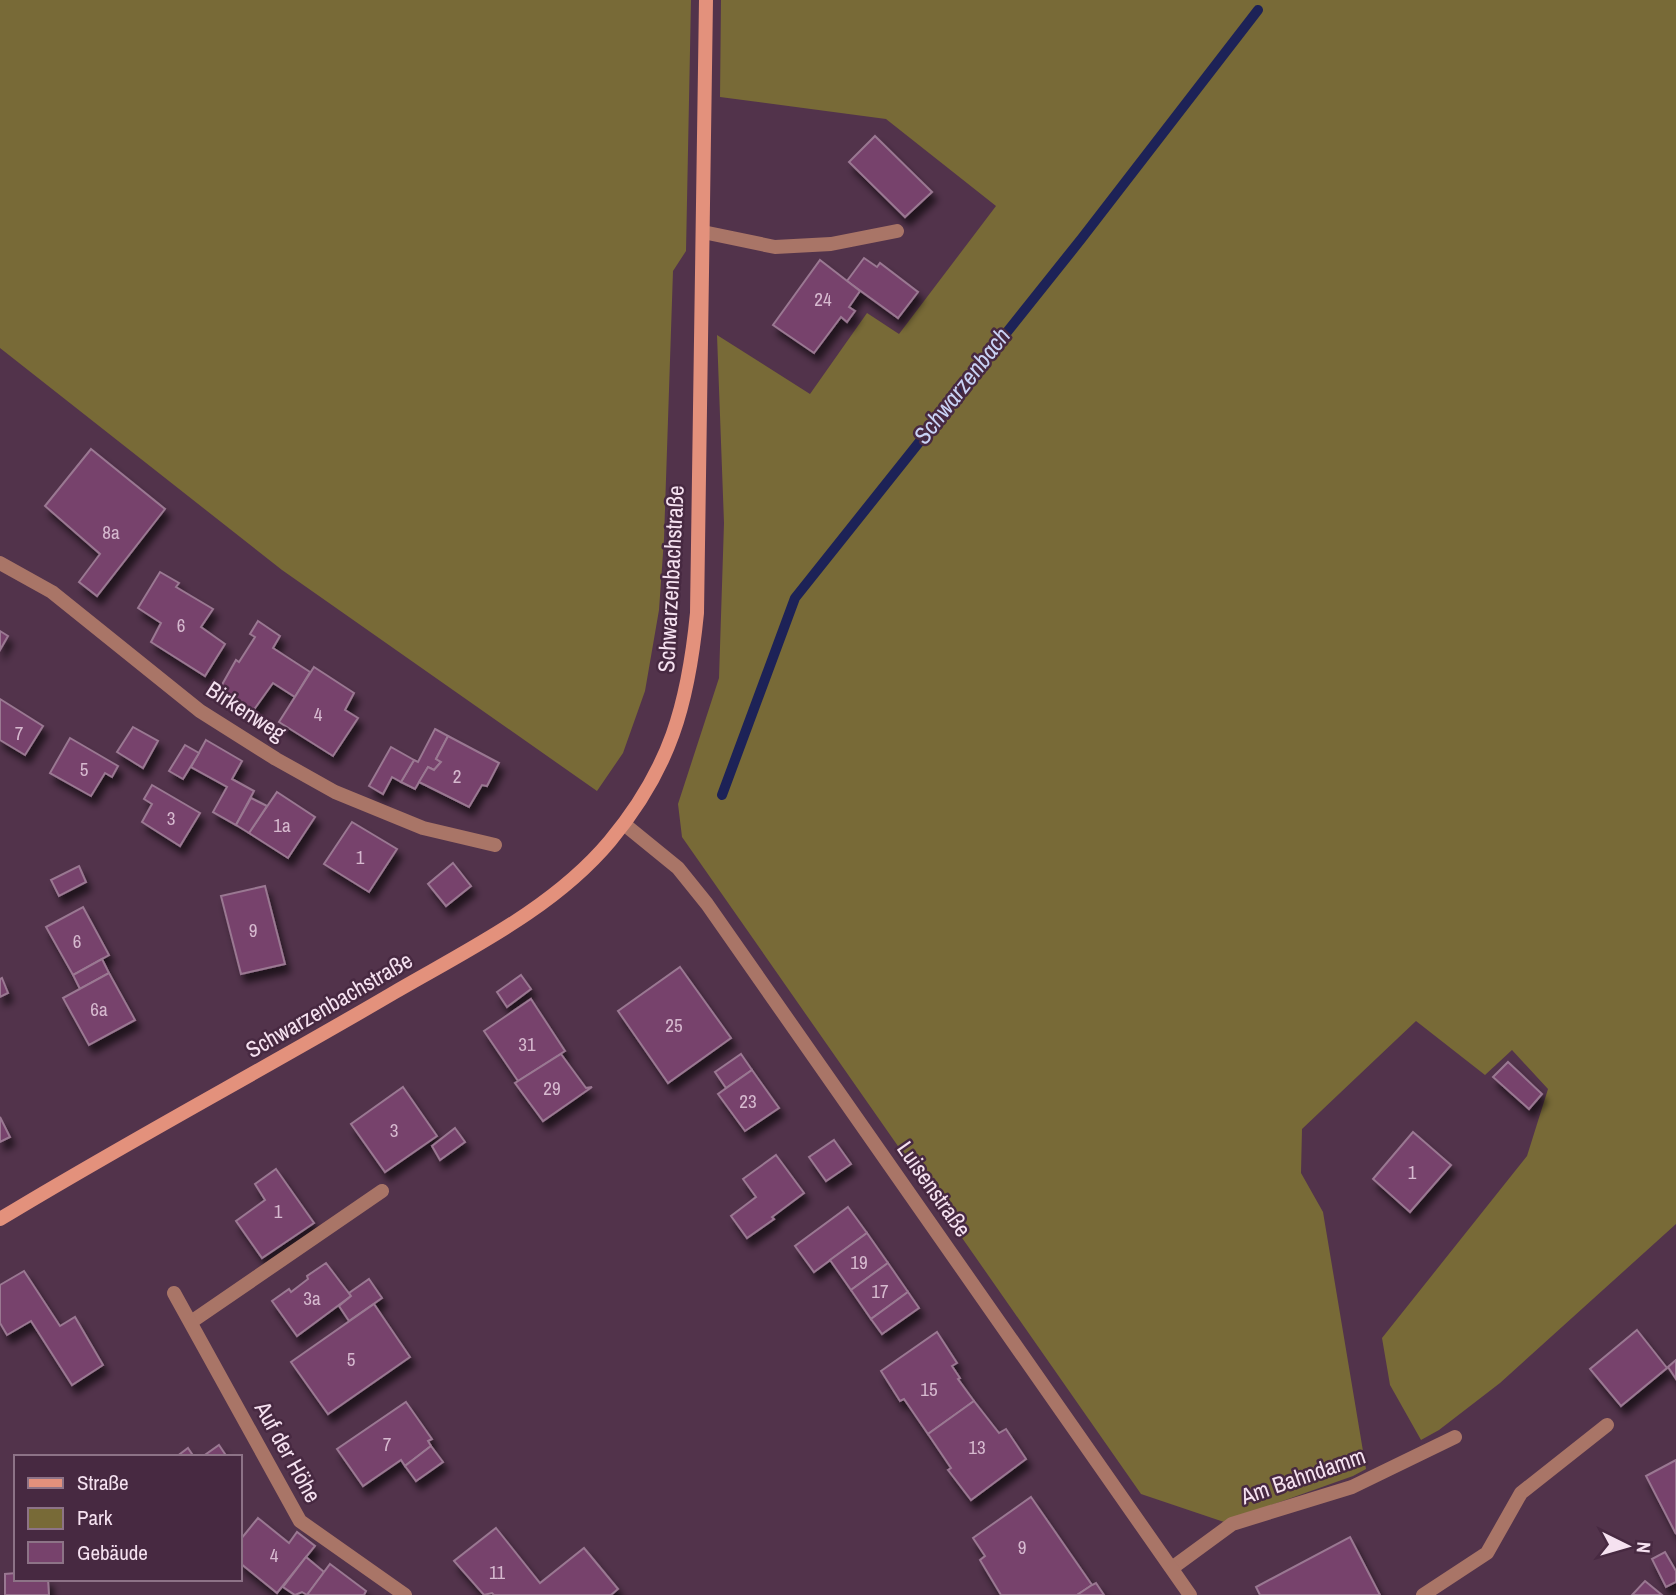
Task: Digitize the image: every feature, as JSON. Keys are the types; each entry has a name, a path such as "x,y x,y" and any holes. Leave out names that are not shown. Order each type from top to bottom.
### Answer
{"main road":[{"name":"Schwarzenbachstraße","path":"0,1219 503,929 572,880 603,850 644,793 672,739 691,668 697,613 706,0"}],"street":[{"path":"703,232 775,247 831,244 897,231"},
{"name":"Birkenweg","path":"0,563 52,593 200,711 276,759 335,792 412,824 457,838 495,845"},
{"name":"Luisenstraße","path":"624,824 678,868 707,904 1190,1595"},
{"path":"191,1322 382,1191"},
{"name":"Auf der Höhe","path":"174,1293 300,1521 405,1595"},
{"path":"1423,1595 1487,1553 1521,1493 1606,1425"},
{"name":"Am Bahndamm","path":"1172,1568 1232,1524 1352,1486 1455,1437"}],"green space":[{"path":"0,0 691,0 686,251 673,271 659,610 645,691 623,753 597,791 282,570 0,348"},
{"path":"721,0 1676,0 1676,1224 1500,1383 1439,1430 1421,1440 1390,1385 1382,1338 1527,1156 1548,1089 1512,1050 1485,1075 1416,1021 1302,1129 1301,1173 1323,1212 1366,1469 1353,1476 1224,1522 1141,1494 682,837 678,804 719,678 724,523 717,335 810,394 867,313 899,334 996,206 886,119 720,97"}],"building":[{"path":"875,136 932,192 905,217 849,162"},
{"path":"864,258 877,267 880,263 918,292 898,318 847,281"},
{"path":"820,260 860,291 849,307 855,311 847,322 841,317 814,353 773,325"},
{"path":"91,449 165,509 97,596 79,582 100,554 45,506"},
{"path":"160,572 179,583 176,587 213,609 201,627 225,644 205,676 151,642 161,623 138,608"},
{"path":"258,621 280,636 273,648 310,672 295,697 273,683 253,711 219,690 236,660 239,662 255,637 250,634"},
{"path":"0,631 8,636 0,650"},
{"path":"314,667 354,693 345,710 358,718 333,756 279,722"},
{"path":"0,699 43,726 25,755 0,740"},
{"path":"133,727 158,741 143,768 117,752"},
{"path":"435,729 448,736 436,759 441,762 434,770 428,767 415,789 401,782 414,760 418,762"},
{"path":"448,736 499,763 487,786 482,785 469,807 419,782 428,767 434,770 441,762 436,759"},
{"path":"70,738 118,766 112,777 105,773 91,796 50,773"},
{"path":"206,740 242,761 232,779 254,791 236,825 213,812 227,787 191,767"},
{"path":"185,745 199,753 183,779 169,771"},
{"path":"391,747 414,760 401,782 392,777 383,794 369,786"},
{"path":"152,785 200,813 180,846 142,822 152,804 144,799"},
{"path":"277,792 315,817 288,858 249,833"},
{"path":"251,798 267,806 249,833 236,825"},
{"path":"352,822 397,849 369,892 324,864"},
{"path":"453,863 471,886 446,906 428,884"},
{"path":"79,866 86,882 59,896 51,880"},
{"path":"265,886 285,964 241,974 221,896"},
{"path":"83,907 109,955 73,975 46,927"},
{"path":"102,959 109,973 80,989 73,975"},
{"path":"680,967 731,1038 668,1083 618,1011"},
{"path":"109,973 135,1020 89,1045 63,998"},
{"path":"521,975 531,989 507,1007 497,992"},
{"path":"2,978 8,993 0,997 0,979"},
{"path":"531,999 565,1051 518,1081 484,1031"},
{"path":"561,1054 586,1088 592,1087 543,1121 515,1083"},
{"path":"741,1054 752,1070 726,1088 715,1072"},
{"path":"1508,1062 1542,1094 1529,1109 1493,1077"},
{"path":"752,1070 779,1108 745,1131 718,1094"},
{"path":"403,1087 437,1136 385,1172 351,1124"},
{"path":"0,1117 10,1137 0,1142"},
{"path":"455,1128 465,1142 440,1160 432,1146"},
{"path":"1413,1132 1451,1165 1410,1212 1373,1179"},
{"path":"834,1140 851,1164 826,1181 809,1157"},
{"path":"776,1155 804,1193 747,1238 731,1216 756,1197 743,1179"},
{"path":"276,1169 314,1223 262,1258 236,1221 265,1200 255,1184"},
{"path":"848,1207 867,1233 814,1272 795,1246"},
{"path":"867,1233 888,1263 851,1290 830,1260"},
{"path":"326,1263 351,1296 297,1336 272,1301 289,1289 291,1292 308,1279 307,1276"},
{"path":"888,1263 908,1292 871,1319 851,1290"},
{"path":"24,1271 60,1326 75,1317 103,1365 72,1385 31,1321 7,1335 0,1323 0,1285"},
{"path":"369,1279 382,1298 349,1321 339,1306 351,1296 349,1293"},
{"path":"908,1292 919,1308 882,1334 871,1319"},
{"path":"374,1304 410,1357 328,1414 291,1362"},
{"path":"1637,1330 1667,1368 1621,1406 1590,1369"},
{"path":"937,1332 957,1363 952,1366 960,1378 958,1379 974,1401 928,1434 904,1399 900,1401 881,1371"},
{"path":"1676,1360 1676,1379 1668,1367"},
{"path":"974,1401 999,1433 1006,1429 1026,1459 971,1500 948,1470 951,1468 928,1434"},
{"path":"406,1402 432,1439 428,1441 431,1446 405,1466 401,1460 363,1486 337,1449"},
{"path":"219,1445 226,1455 205,1455"},
{"path":"431,1446 443,1462 416,1481 405,1466"},
{"path":"188,1448 193,1455 179,1455"},
{"path":"1676,1460 1676,1534 1646,1476"},
{"path":"1031,1497 1092,1585 1077,1595 1001,1595 980,1560 985,1556 973,1538"},
{"path":"258,1518 289,1543 297,1532 315,1546 277,1593 242,1565 242,1538"},
{"path":"496,1528 540,1583 584,1548 618,1589 611,1595 484,1595 454,1561"},
{"path":"1350,1537 1380,1595 1260,1595 1256,1587"},
{"path":"1665,1552 1676,1571 1676,1582 1666,1587 1652,1559"},
{"path":"306,1557 324,1572 307,1595 302,1592 295,1595 283,1587"},
{"path":"330,1564 366,1591 364,1595 307,1595"},
{"path":"14,1573 14,1581 48,1581 49,1595 5,1595 5,1574"},
{"path":"1645,1581 1662,1595 1632,1595"},
{"path":"1096,1583 1104,1595 1077,1595 1092,1585"}],"waterway":[{"name":"Schwarzenbach","path":"722,795 795,598 1082,238 1258,10"}]}
